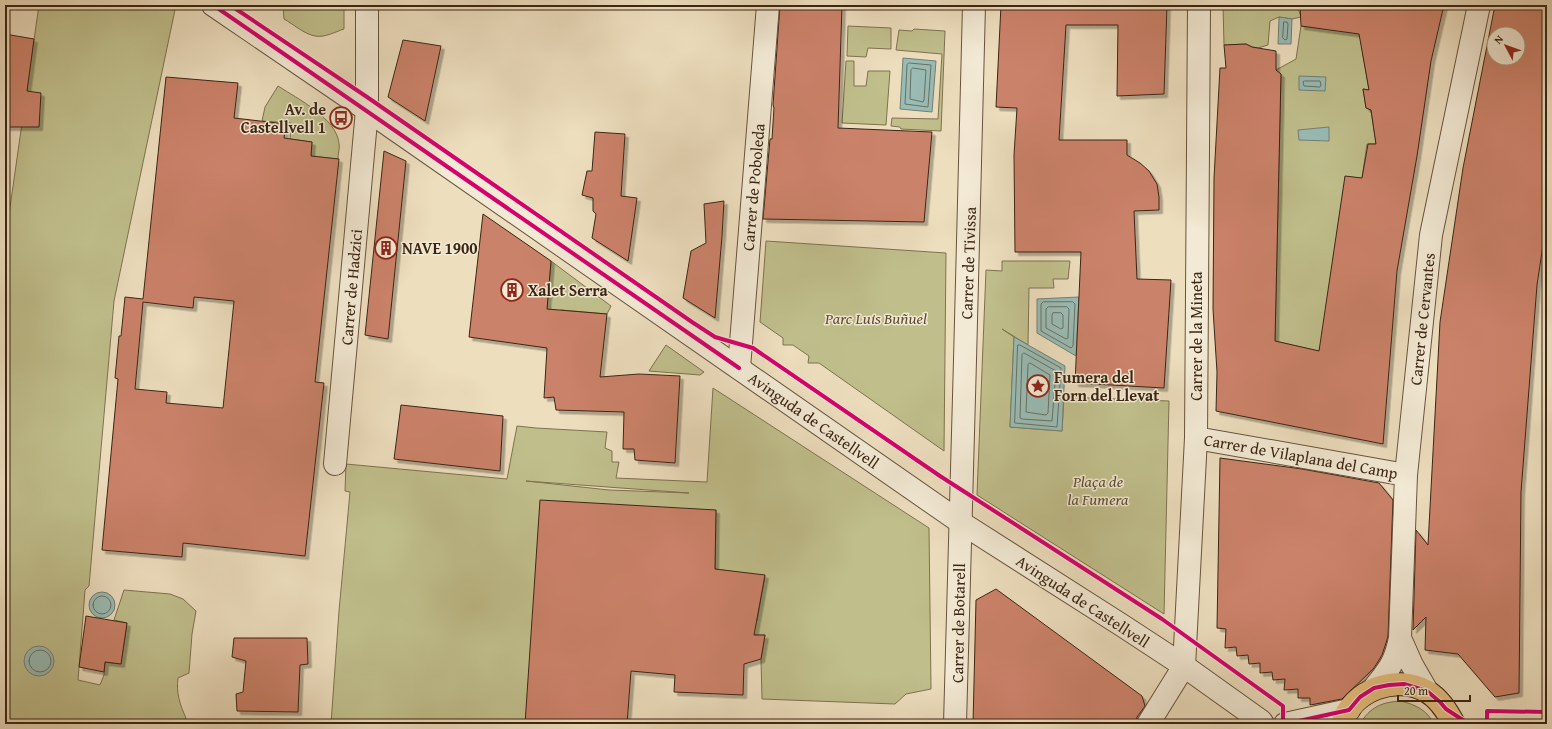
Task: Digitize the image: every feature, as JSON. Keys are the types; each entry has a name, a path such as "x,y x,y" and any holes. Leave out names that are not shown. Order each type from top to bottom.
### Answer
{"main road":[{"path":"1345,717 1360,697 1374,688 1404,684 1427,691 1440,702 1450,717 1469,724"}],"street":[{"name":"Avinguda de Castellvell","path":"213,5 367,110 960,522 1272,723 1345,717"},
{"name":"Carrer de Hadzici","path":"335,464 367,110 367,5"},
{"name":"Carrer de Poboleda","path":"739,368 768,5"},
{"name":"Carrer de Tivissa","path":"960,522 969,265 974,5"},
{"name":"Carrer de la Mineta","path":"1184,666 1196,438 1199,5"},
{"name":"Carrer de Cervantes","path":"1374,688 1390,669 1397,654 1400,638 1406,475 1431,235 1479,5"},
{"name":"Carrer de Vilaplana del Camp","path":"1196,438 1406,475"},
{"name":"Carrer de Botarell","path":"955,724 960,522"},
{"name":"Carrer de Cervantes","path":"1400,638 1412,665 1427,691"},
{"path":"1148,724 1184,666"}],"green space":[{"path":"39,5 176,5 114,301 89,586 85,590 78,680 100,685 104,675 105,662 121,664 127,623 114,620 124,590 170,594 183,599 196,611 192,634 189,673 178,678 179,699 186,718 184,724 5,724 5,242"},
{"path":"283,5 344,5 344,29 322,36 311,35 284,19"},
{"path":"1223,5 1297,5 1301,17 1292,19 1279,17 1270,21 1268,45 1258,48 1246,44 1224,45"},
{"path":"848,26 891,28 891,49 868,48 866,57 847,56"},
{"path":"1301,26 1359,31 1369,90 1363,89 1366,108 1371,110 1376,144 1367,144 1362,178 1319,351 1275,341 1281,74 1276,70 1296,59"},
{"path":"914,29 945,31 941,131 901,129 900,127 891,126 892,118 938,119 942,54 896,50 899,30 912,31"},
{"path":"846,61 854,61 854,86 866,86 868,71 890,71 886,125 842,123"},
{"path":"278,86 315,110 331,125 339,143 338,159 311,156 312,142 290,139 291,123 262,121 265,107"},
{"name":"Parc Luis Buñuel","path":"766,241 946,253 944,451 819,363 808,363 809,356 793,345 783,345 783,338 760,322"},
{"path":"551,261 611,306 607,314 561,310 546,319"},
{"name":"Plaça de la Fumera","path":"1002,261 1070,261 1068,279 1053,279 1054,288 1029,288 1028,345 1002,329 1014,337 1010,427 1062,431 1064,397 1169,401 1164,614 977,495 986,270 1002,271"},
{"path":"666,345 704,372 700,375 649,371"},
{"path":"713,388 929,528 931,689 906,694 895,704 762,699 761,659 765,635 714,635 712,619 757,621 765,576 715,569 716,510 525,724 331,724 339,611 350,492 345,491 346,464 507,479 517,426 607,432 605,448 612,451 612,462 619,462 616,478 707,482","holes":["526,481 689,493 609,490"]},
{"path":"1401,701 1412,704 1420,709 1428,715 1434,724 1360,724 1368,713 1377,706"}],"water":[{"path":"1279,17 1292,19 1291,44 1278,44"},
{"path":"903,58 936,61 932,112 900,109"},
{"path":"1299,76 1326,77 1325,91 1299,90"},
{"path":"1329,127 1329,141 1299,140 1298,130"},
{"path":"1079,297 1076,356 1037,333 1037,299"},
{"path":"1014,337 1065,366 1062,431 1010,427"},
{"path":"102,592 111,596 115,605 111,614 102,618 93,614 89,605 93,596"},
{"path":"39,646 50,650 54,661 50,672 39,676 28,672 24,661 28,650"}],"building":[{"path":"780,5 842,5 838,128 932,132 924,222 763,219 770,139 772,139"},
{"path":"1001,5 1167,5 1164,94 1117,96 1118,25 1066,25 1059,140 1127,140 1127,155 1149,171 1157,184 1159,210 1134,211 1137,279 1171,280 1164,388 1075,383 1081,252 1015,252 1014,155 1017,108 996,107"},
{"path":"1300,5 1444,5 1431,61 1417,156 1397,271 1383,444 1216,411 1217,372 1213,309 1214,178 1220,68 1226,68 1224,45 1246,44 1252,47 1276,51 1276,70 1281,74 1275,341 1319,351 1345,176 1362,178 1368,144 1376,144 1371,110 1366,108 1363,89 1369,90 1359,34 1301,26"},
{"path":"1495,5 1547,5 1547,218 1537,285 1521,492 1519,693 1495,697 1458,654 1425,650 1426,617 1413,630 1416,530 1428,545 1440,322 1463,168 1486,51 1486,66 1526,66 1526,26 1491,26"},
{"path":"5,34 34,39 27,91 41,93 39,127 5,127"},
{"path":"403,40 441,46 425,121 388,97"},
{"path":"166,77 238,83 234,118 286,124 284,138 312,142 311,156 339,159 315,382 324,383 305,556 183,543 182,557 102,550 118,379 115,378 125,297 143,299","holes":["194,297 234,301 223,408 166,403 167,392 135,389 143,302 193,308"]},
{"path":"595,132 625,134 621,196 637,198 628,261 592,238 596,214 593,211 593,198 582,195 587,171 592,171"},
{"name":"NAVE 1900","path":"384,151 406,161 388,339 365,335"},
{"path":"724,201 715,318 683,298 691,251 706,243 704,204"},
{"path":"483,214 551,261 547,309 607,314 600,377 639,374 680,376 675,463 635,460 634,449 623,449 624,412 556,410 554,397 544,398 547,348 469,337"},
{"path":"401,405 503,416 500,471 394,459"},
{"path":"1220,458 1302,469 1379,483 1393,500 1388,636 1382,655 1374,668 1342,699 1310,705 1310,698 1298,698 1298,689 1284,690 1285,679 1273,680 1272,672 1260,673 1260,663 1249,664 1248,655 1237,656 1236,647 1225,648 1226,629 1217,628"},
{"path":"540,500 716,510 715,569 765,575 754,635 765,635 761,659 744,664 743,695 674,692 675,675 631,671 627,724 525,724"},
{"path":"996,589 1142,696 1145,706 1137,717 1136,724 973,724 976,600"},
{"path":"86,616 127,623 121,664 105,662 104,672 79,667"},
{"path":"234,638 307,638 308,664 300,665 298,712 237,711 236,694 243,692 246,661 232,657"}],"cycle path":[{"path":"213,5 739,368"},
{"path":"230,5 367,97 692,322 715,337 753,348 940,476 1162,619 1283,706 1283,724"},
{"path":"1285,724 1349,710 1360,697 1374,688 1404,684 1427,691 1446,709 1469,724"},
{"path":"1487,724 1487,711 1547,712"}],"place":[{"name":"Av. de Castellvell 1","path":"341,118"},
{"name":"NAVE 1900","path":"386,248"},
{"name":"Xalet Serra","path":"512,290"},
{"name":"Fumera del Forn del Llevat","path":"1038,386"}]}
